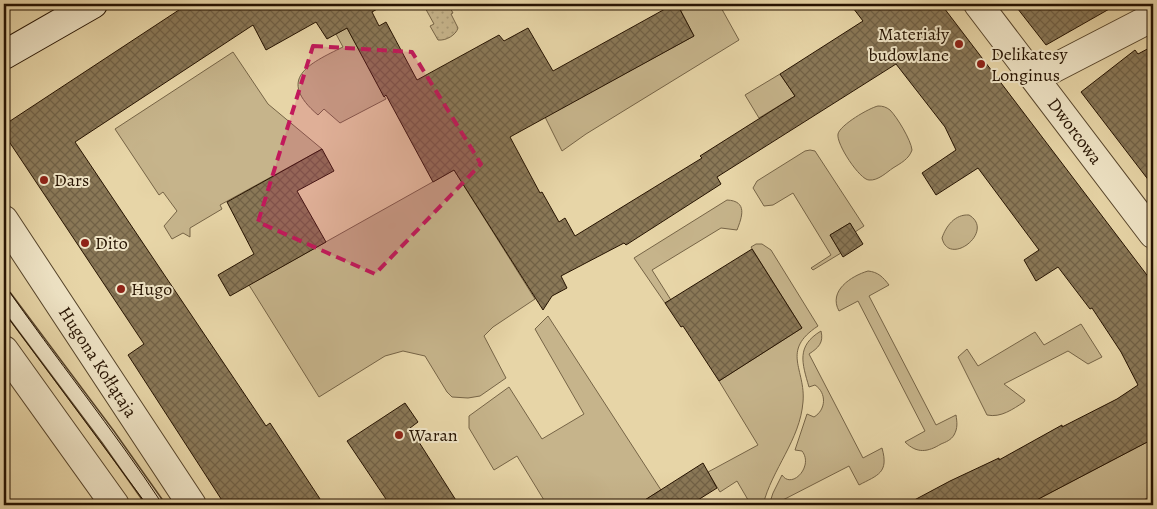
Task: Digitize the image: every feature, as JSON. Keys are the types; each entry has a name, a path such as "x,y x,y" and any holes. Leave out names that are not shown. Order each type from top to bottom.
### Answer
{"street":[{"path":"4,55 93,4"},
{"name":"Dworcowa","path":"978,4 1153,234"},
{"path":"1035,78 1153,17"},
{"name":"Hugona Kołłątaja","path":"4,220 192,505"},
{"path":"4,350 115,505"}],"lane":[{"path":"4,298 108,437 156,505"}],"highlighted area":[{"path":"313,46 412,52 481,164 375,274 258,222"}],"shaded area":[{"path":"423,4 448,4 458,28 455,33 447,38 438,40 430,26 434,24"},
{"path":"692,4 719,4 739,40 586,134 562,151 545,117 694,36 681,11"},
{"path":"347,28 386,99 340,123 324,109 318,115 299,92 298,82 309,66 343,47 336,34"},
{"path":"233,52 268,104 322,149 220,205 222,209 190,228 190,237 183,233 172,239 164,226 177,211 163,192 159,195 115,129"},
{"path":"780,74 795,96 759,118 745,95"},
{"path":"878,106 886,107 893,113 900,123 912,150 909,156 902,162 879,178 869,180 860,174 849,161 838,139 838,134 849,122 862,113"},
{"path":"805,151 815,151 864,226 855,232 850,223 830,235 841,253 813,270 811,268 831,255 793,193 773,205 764,206 753,188 757,181"},
{"path":"454,170 535,299 493,327 484,336 506,378 480,396 468,398 452,397 425,356 403,351 385,356 319,397 249,285"},
{"path":"727,200 738,203 742,210 737,230 721,228 652,270 671,300 665,303 634,258"},
{"path":"969,215 976,222 977,230 974,237 961,248 953,249 946,246 942,238 946,229 959,216"},
{"path":"756,244 762,244 771,250 818,326 807,335 797,352 803,390 801,416 763,505 751,505 737,481 720,492 708,472 758,445 719,381 802,328 751,247"},
{"path":"868,271 880,275 889,285 869,296 936,425 956,415 957,427 953,437 932,449 918,450 905,442 925,431 858,301 839,311 836,304 836,297 843,285 861,273"},
{"path":"548,316 661,490 637,505 547,505 517,456 494,470 469,428 469,416 509,387 542,439 584,414 535,329"},
{"path":"1081,324 1102,357 1088,364 1068,351 1004,384 1025,400 1024,402 1002,414 987,415 958,357 967,349 978,366 1035,332 1044,345"},
{"path":"821,331 822,339 820,345 809,354 863,458 882,448 884,456 883,468 876,475 859,485 849,466 779,502 780,505 769,505 782,475 786,479 791,480 796,478 804,469 805,457 802,451 795,450 807,414 814,417 823,406 822,392 815,385 809,387 803,363 804,349 813,337"},
{"path":"1153,439 1153,495 1134,505 1027,505"}],"building":[{"path":"188,4 386,4 372,12 379,26 386,22 417,80 499,35 504,41 528,28 553,71 677,4 694,36 510,137 540,193 542,192 559,222 565,218 575,236 702,158 700,156 795,96 780,74 863,21 850,4 941,4 1153,283 1153,439 1027,505 905,505 950,481 999,458 999,460 1062,425 1062,427 1117,399 1138,385 1121,352 1092,308 1090,309 1058,267 1036,281 1024,260 1039,250 978,168 936,195 922,173 956,150 945,127 896,64 717,177 721,184 626,245 624,243 561,276 567,288 552,296 543,310 454,170 433,182 347,28 327,39 316,22 266,50 253,25 75,142 266,426 270,423 324,505 225,505 128,355 144,344 4,134 4,125"},
{"path":"1014,4 1118,4 1046,45"},
{"path":"1153,46 1153,186 1081,92 1135,50 1138,54"},
{"path":"322,149 334,171 297,191 326,242 230,296 218,275 254,254 227,202"},
{"path":"850,223 863,244 843,257 830,235"},
{"path":"752,249 802,328 719,381 683,326 681,327 665,303"},
{"path":"405,403 418,422 410,428 459,505 390,505 347,441"},
{"path":"703,463 717,488 690,505 637,505"}],"tram line":[{"path":"4,284 163,505"},
{"path":"4,312 147,505"}],"place":[{"name":"Materiały budowlane","path":"959,44"},
{"name":"Delikatesy Longinus","path":"981,64"},
{"name":"Dars","path":"44,180"},
{"name":"Dito","path":"85,243"},
{"name":"Hugo","path":"121,289"},
{"name":"Waran","path":"399,435"}]}
